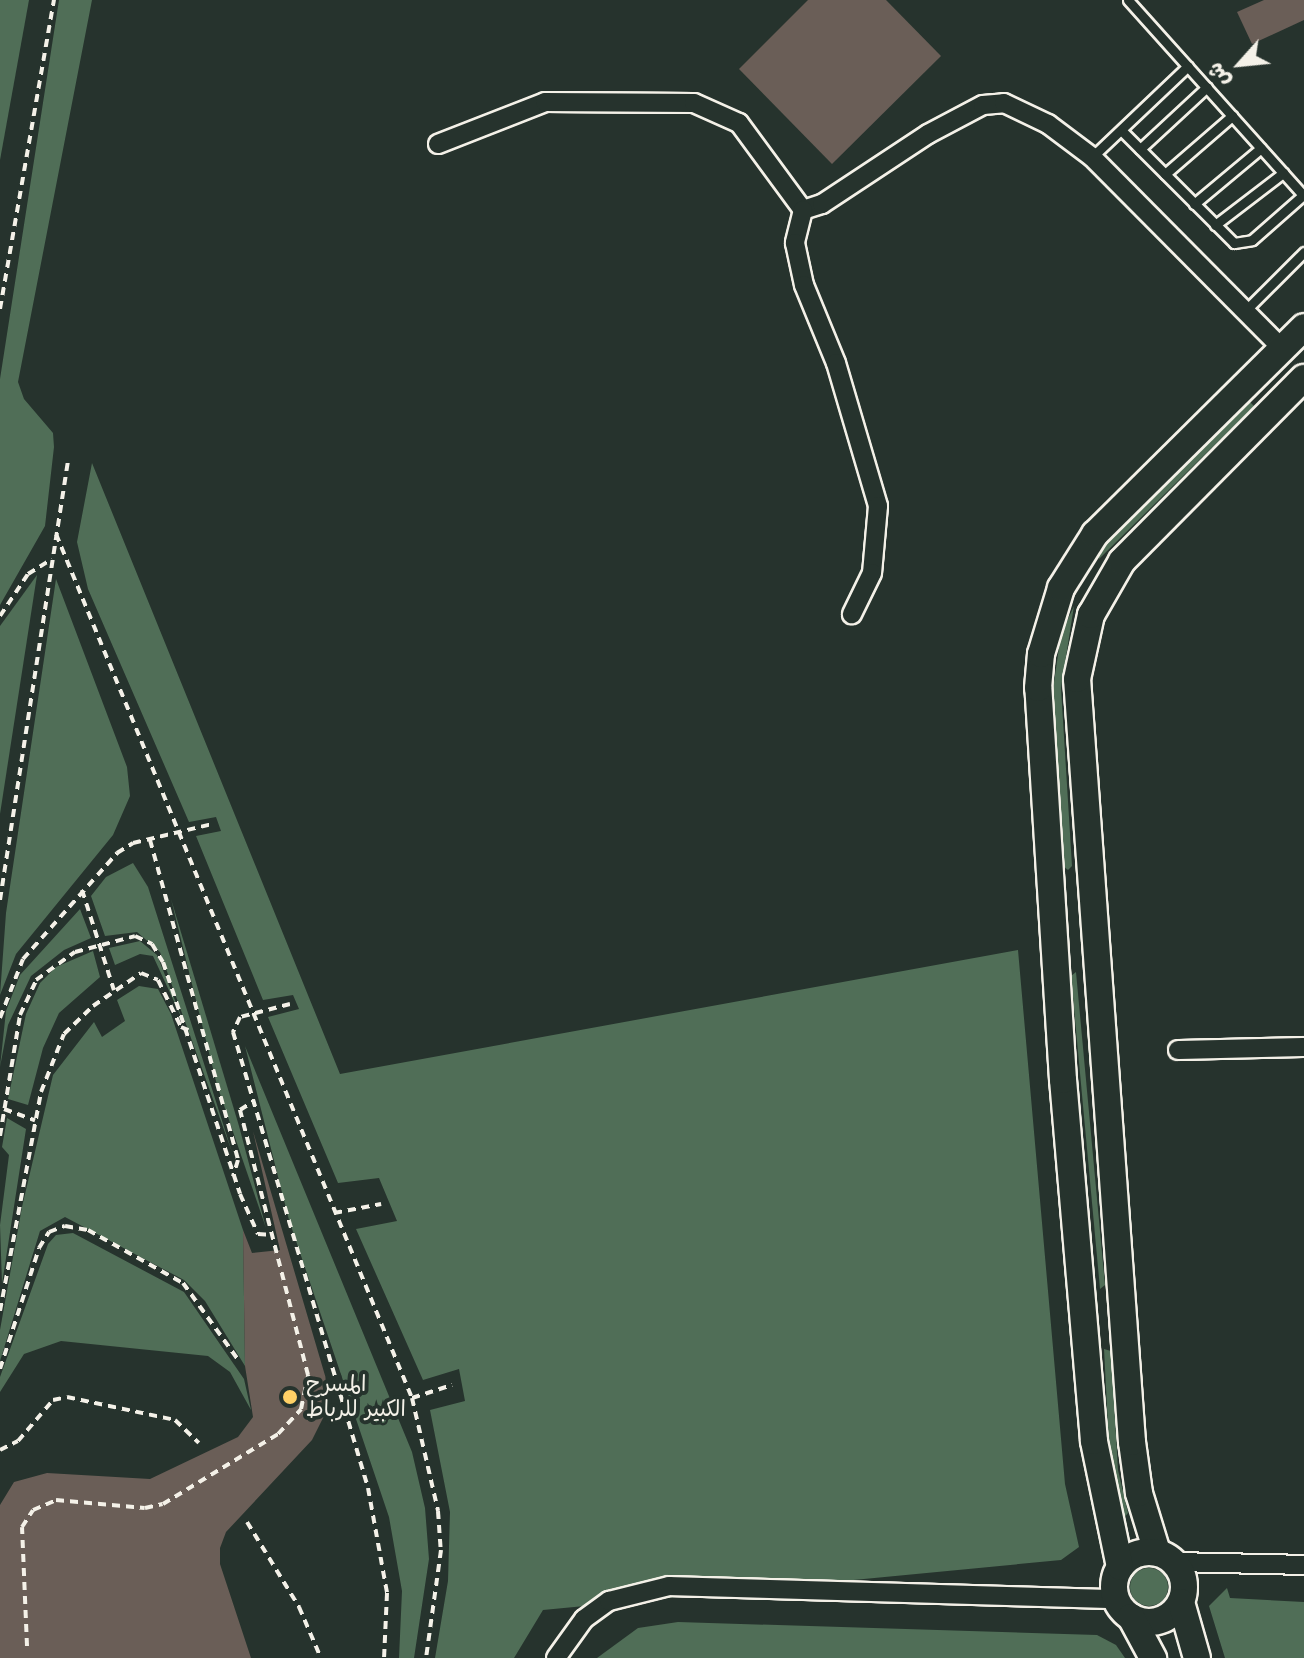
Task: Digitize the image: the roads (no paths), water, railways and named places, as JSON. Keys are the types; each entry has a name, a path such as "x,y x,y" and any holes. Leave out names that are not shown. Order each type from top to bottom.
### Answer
{"street":[{"path":"438,144 545,102 694,103 739,123 803,210 795,243 804,285 836,363 878,506 877,551 852,614"},
{"path":"803,210 822,204 871,167 983,105 1004,103 1024,109 1092,157 1282,348"},
{"path":"1120,1567 1097,1470 1053,921 1038,688 1049,620 1071,569 1116,512 1304,327"},
{"path":"1197,1658 1181,1602 1184,1582 1166,1557 1134,1468 1077,679 1091,615 1106,586 1141,539 1304,378"},
{"path":"1071,569 1106,586"},
{"path":"1053,921 1092,918"},
{"path":"1178,1050 1304,1047"},
{"path":"1084,1317 1122,1314"},
{"path":"1153,1658 1124,1608 1114,1583 1120,1567 1138,1553 1304,1565"},
{"path":"556,1658 584,1619 609,1601 669,1586 1124,1608 1155,1621 1181,1602"}],"lane":[{"path":"1121,130 1230,241 1246,244 1304,195 1128,0"},
{"path":"1092,157 1188,66"},
{"path":"1140,149 1207,87"},
{"path":"1165,174 1232,116"},
{"path":"1194,204 1261,148"},
{"path":"1215,225 1283,173"},
{"path":"1246,310 1304,252"}],"place":[{"name":"المسرح الكبير للرباط","path":"290,1397"}]}
